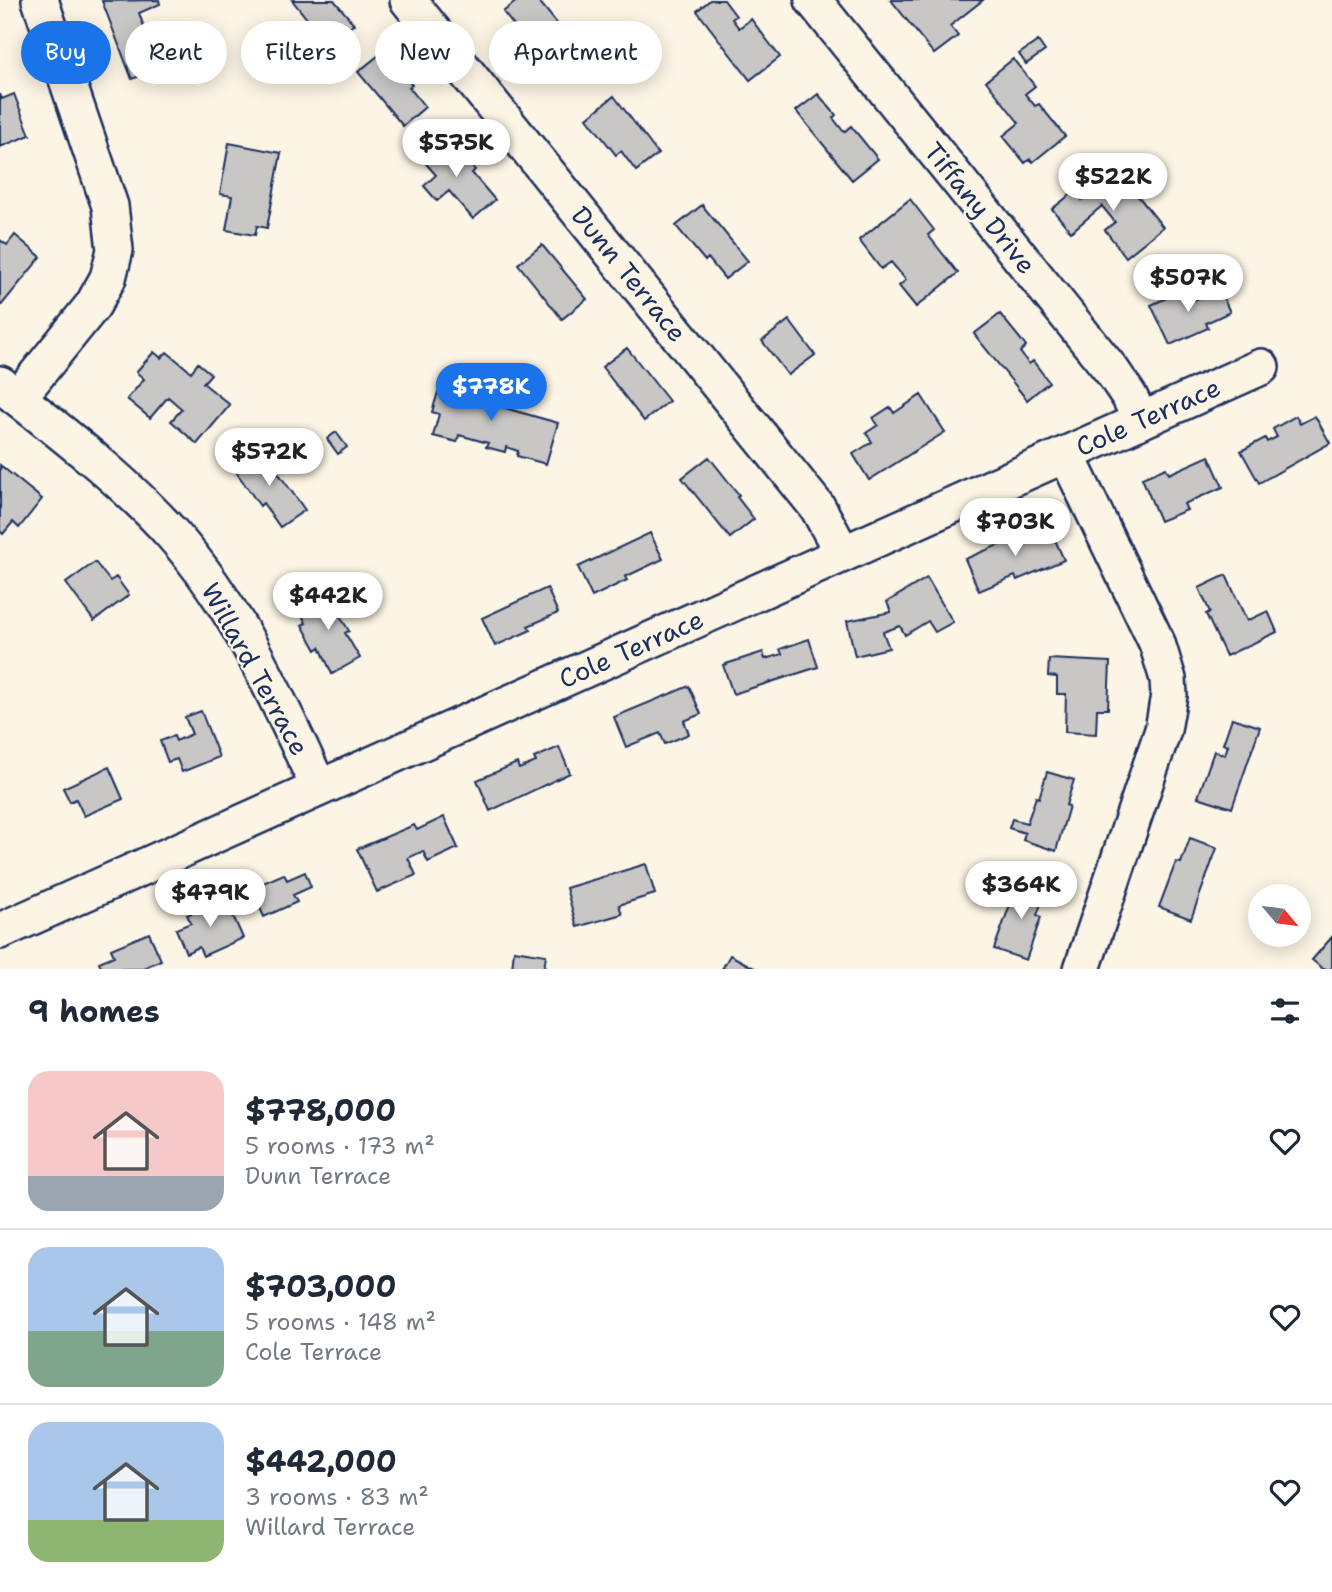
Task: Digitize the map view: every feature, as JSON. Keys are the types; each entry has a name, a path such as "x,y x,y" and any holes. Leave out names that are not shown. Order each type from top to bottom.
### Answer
{"street":[{"path":"9,391 93,305 108,278 115,250 113,221 107,198 40,0"},
{"name":"Dunn Terrace","path":"408,0 818,508 843,554"},
{"name":"Tiffany Drive","path":"813,0 1112,371 1129,396 1141,421"},
{"name":"Cole Terrace","path":"0,931 1261,367"},
{"name":"Willard Terrace","path":"9,391 141,503 188,554 230,614 258,663 319,788"},
{"path":"1066,454 1150,626 1163,661 1169,695 1163,730 1082,969"}],"building":[{"path":"159,0 160,4 139,13 142,21 125,21 125,61 111,21 102,1"},
{"path":"292,0 334,0 352,21 309,21"},
{"path":"518,0 538,0 555,21 510,21 503,12"},
{"path":"710,0 724,0 736,16 732,19 739,28 751,19 780,57 750,80 697,11"},
{"path":"891,0 983,0 950,26 958,36 934,54"},
{"path":"1038,41 1045,51 1026,64 1019,54"},
{"path":"375,58 375,84 411,84 409,87 425,107 403,126 361,76 361,70"},
{"path":"1013,59 1035,86 1025,94 1035,106 1039,104 1065,136 1033,162 1030,159 1025,163 1003,136 1019,123 986,81"},
{"path":"0,94 2,99 14,94 30,135 0,147"},
{"path":"818,94 836,115 833,118 844,132 851,126 878,159 852,180 796,111"},
{"path":"614,96 658,154 636,171 621,151 616,155 587,118"},
{"path":"447,137 475,170 472,173 495,200 473,219 449,191 437,201 424,186 436,175 421,158"},
{"path":"229,143 281,153 267,228 257,226 255,235 226,230 232,196 220,194"},
{"path":"1118,171 1163,227 1126,257 1105,230 1115,222 1102,206 1071,232 1052,209 1075,191 1082,200"},
{"path":"910,199 934,230 928,235 958,273 916,307 899,286 906,280 891,262 881,269 859,240"},
{"path":"702,205 748,261 725,279 708,258 705,261 676,226"},
{"path":"15,235 41,257 0,307 0,240 7,245"},
{"path":"542,245 587,299 562,319 518,264"},
{"path":"1219,289 1230,312 1206,323 1208,328 1170,345 1151,305 1179,292 1182,298 1191,294 1194,300"},
{"path":"1000,314 1026,346 1020,352 1029,364 1033,361 1049,382 1027,400 974,334"},
{"path":"789,320 815,355 788,375 762,341"},
{"path":"627,348 669,401 644,421 602,367"},
{"path":"154,352 161,358 167,352 191,372 198,363 211,374 203,383 230,405 197,444 171,421 182,409 168,397 150,418 127,399 144,379 136,372"},
{"path":"449,377 477,385 473,399 558,423 546,464 517,456 518,451 506,447 505,452 486,447 488,443 459,435 457,442 433,436 439,414 432,412 438,392 444,394"},
{"path":"921,395 945,432 869,480 853,454 872,442 866,433 878,425 873,418 890,407 894,413"},
{"path":"1296,416 1300,424 1315,416 1330,443 1259,483 1241,451 1265,438 1267,442 1277,437 1273,429"},
{"path":"336,432 347,447 338,454 327,439"},
{"path":"261,449 305,510 280,527 263,503 260,506 234,469"},
{"path":"1209,456 1223,487 1184,504 1187,510 1160,521 1142,478 1166,468 1169,474"},
{"path":"709,457 754,519 730,538 682,478"},
{"path":"0,465 42,499 19,528 13,522 3,534 0,531"},
{"path":"1048,524 1064,560 1017,580 1015,576 979,591 965,559"},
{"path":"650,533 663,559 592,597 578,567"},
{"path":"95,562 110,581 116,577 129,595 94,621 66,583"},
{"path":"1226,575 1247,621 1268,611 1277,632 1226,656 1206,614 1210,612 1199,588"},
{"path":"927,578 953,622 935,632 928,621 905,635 900,626 883,632 889,648 855,656 847,621 891,612 887,602"},
{"path":"547,588 558,613 528,626 531,630 495,646 482,618"},
{"path":"326,592 349,631 345,633 360,658 332,674 320,647 316,650 302,625 306,623 298,608"},
{"path":"809,639 818,667 733,694 723,665 763,652 765,659 782,654 780,649"},
{"path":"1049,659 1110,662 1108,709 1097,709 1096,734 1065,732 1066,694 1057,694 1057,677 1048,676"},
{"path":"689,686 701,714 684,721 689,734 665,744 660,733 626,747 614,717"},
{"path":"201,711 219,757 182,772 177,759 168,762 160,741 174,736 176,741 192,734 185,717"},
{"path":"1232,718 1260,727 1232,808 1198,797 1214,751 1225,755 1228,745 1223,744"},
{"path":"559,747 570,773 490,811 477,780 517,763 519,769 536,762 534,758"},
{"path":"109,767 123,799 84,816 76,799 70,802 63,788"},
{"path":"1047,772 1074,780 1056,851 1023,840 1025,833 1009,828 1012,819 1027,823"},
{"path":"444,817 458,848 428,862 423,851 408,858 416,875 377,892 357,849 414,825 417,830"},
{"path":"1190,838 1217,848 1191,919 1159,907 1176,862 1181,863"},
{"path":"646,864 655,894 619,905 622,914 577,927 566,888"},
{"path":"305,872 311,887 293,895 297,902 264,917 251,888 284,874 287,880"},
{"path":"1019,880 1046,890 1037,915 1041,917 1026,960 994,949"},
{"path":"225,898 243,938 203,956 199,947 186,953 176,929 191,923 187,915"},
{"path":"149,933 161,960 141,969 102,969 99,962 114,956 111,949"},
{"path":"1332,937 1332,969 1323,969 1312,960"},
{"path":"514,950 546,955 544,969 512,969"},
{"path":"730,955 756,969 722,969"}]}
